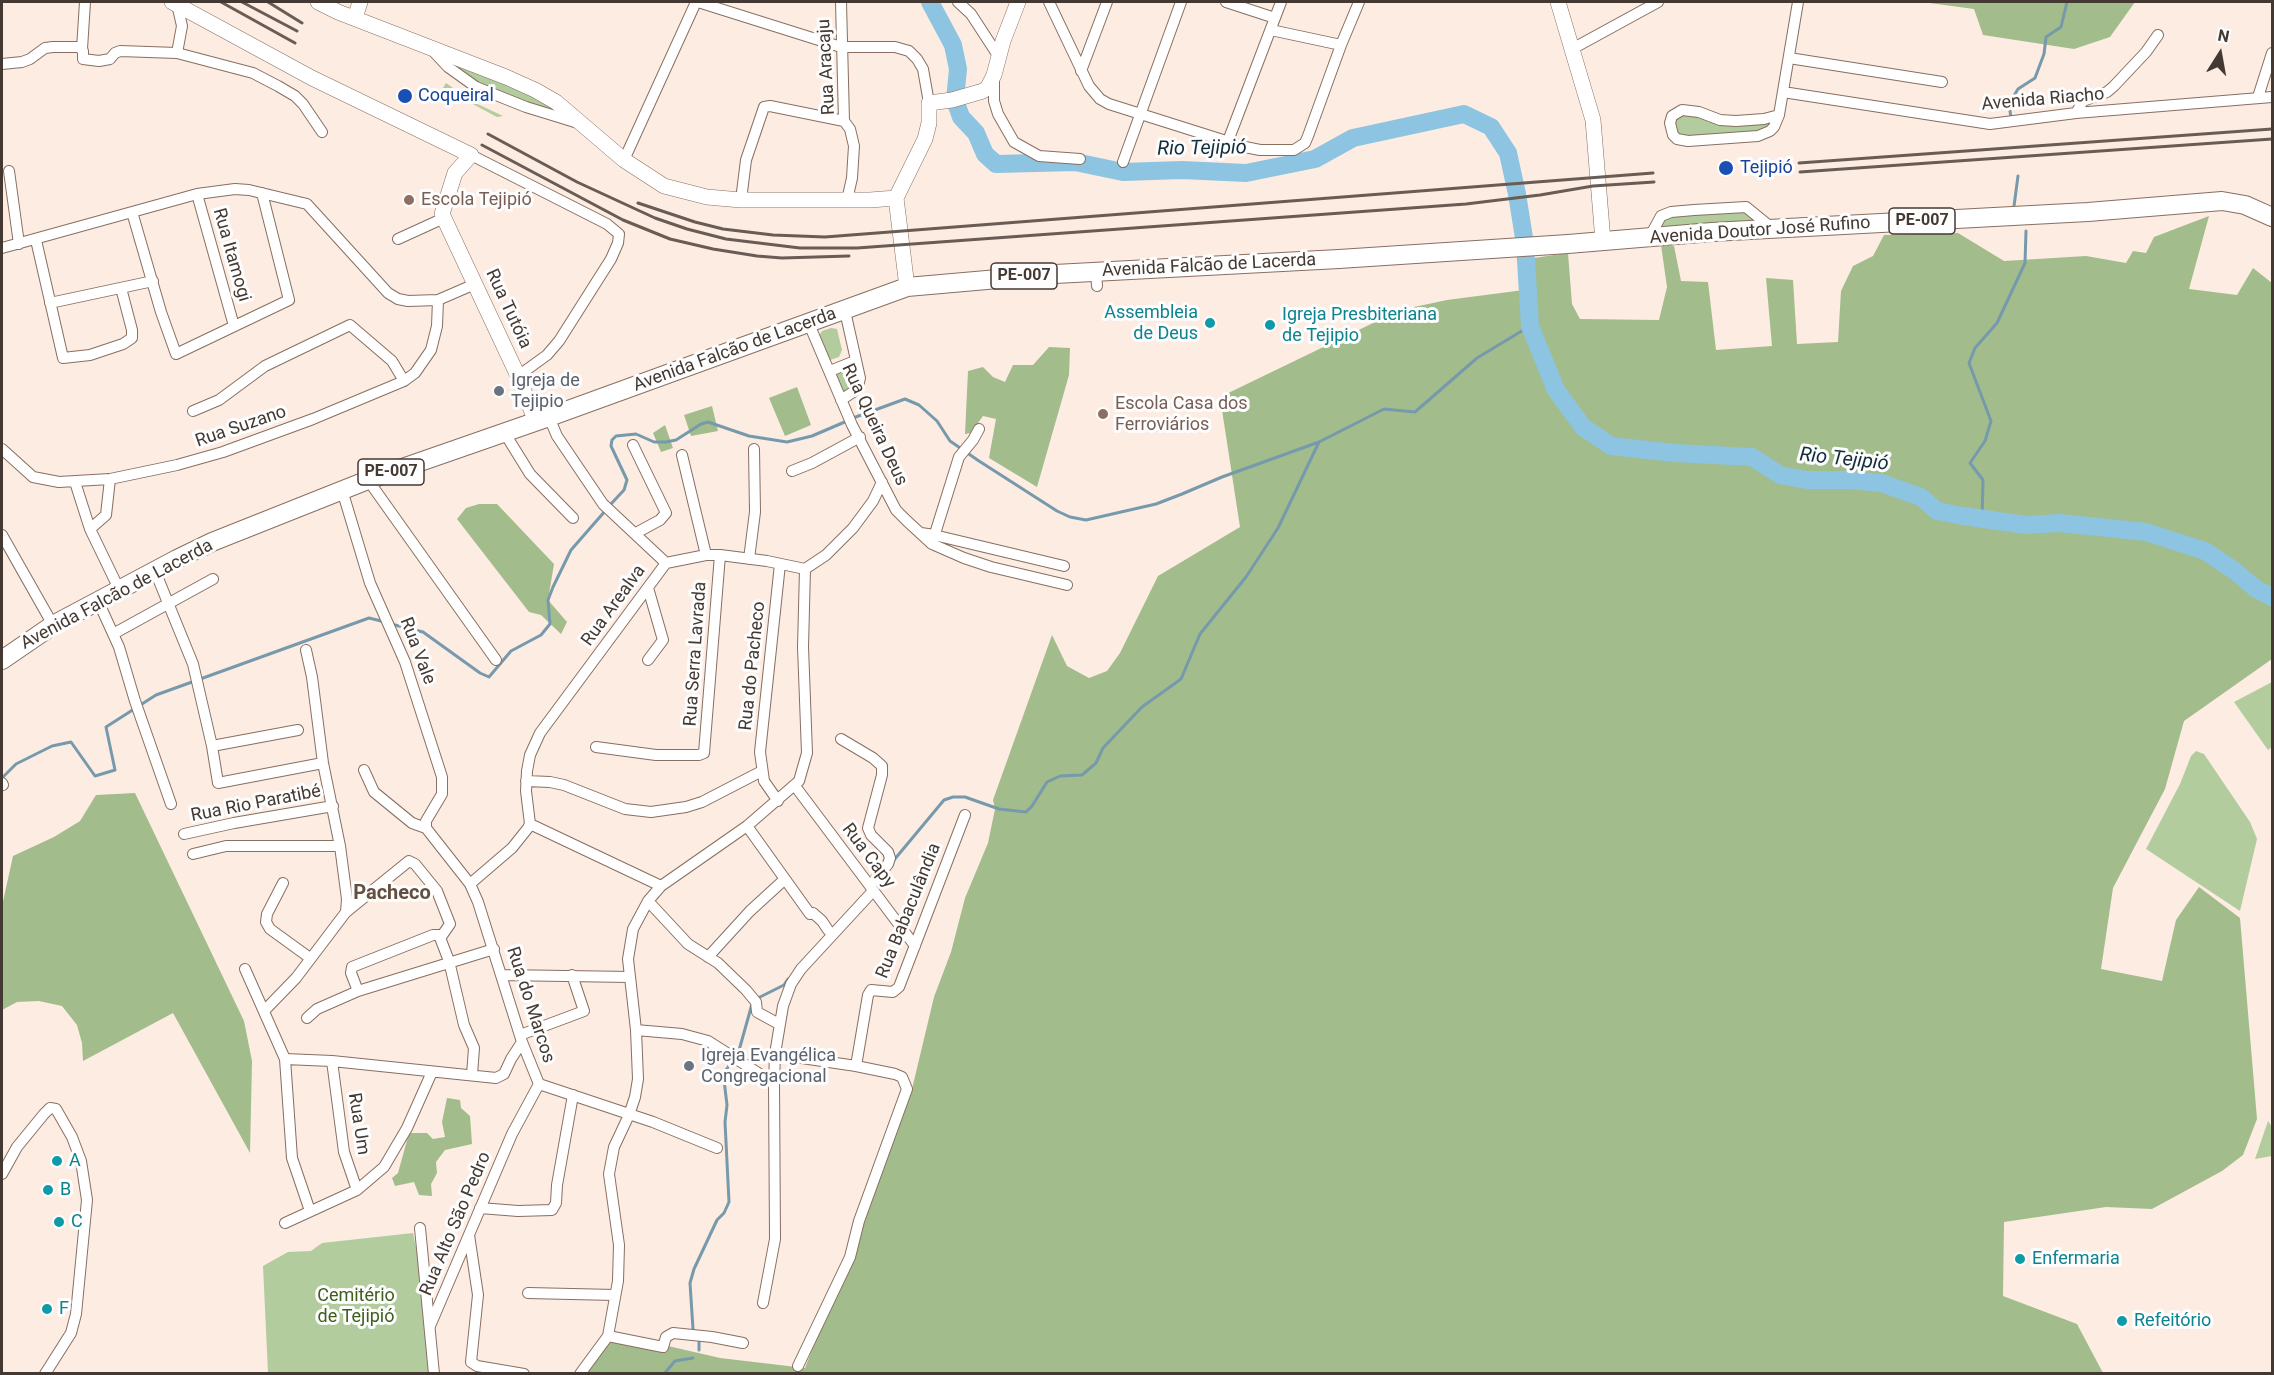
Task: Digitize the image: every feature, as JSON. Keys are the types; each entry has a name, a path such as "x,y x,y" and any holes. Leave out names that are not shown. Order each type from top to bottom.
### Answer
{"main road":[{"name":"Avenida Doutor José Rufino","path":"1522,247 1773,229 2088,212 2222,201 2245,205 2272,217"},
{"name":"Avenida Falcão de Lacerda","path":"2,659 53,625 212,542 368,480 907,287 1097,279 1522,247"}],"street":[{"path":"85,2 83,59 99,61 110,59 120,51 177,53 253,73 295,96 322,132"},
{"path":"318,2 535,90 556,102 624,160 664,186 707,197 741,200 896,198"},
{"path":"355,18 360,2"},
{"path":"624,160 697,2 841,47 895,47 909,51 923,69 929,103 929,123 915,162 896,198 907,287"},
{"name":"Rua Aracaju","path":"841,2 844,121 850,129 854,146 852,178 847,200"},
{"path":"958,2 971,14 999,57"},
{"path":"1018,2 994,75 994,101 998,114 1014,142 1039,156 1080,159"},
{"path":"1049,2 1081,72 1100,99 1141,114 1260,150 1300,147 1308,136 1359,2"},
{"path":"1081,72 1107,2"},
{"path":"1123,162 1181,2"},
{"path":"1226,2 1275,18"},
{"path":"1228,141 1281,2"},
{"path":"1558,2 1593,120 1603,241"},
{"path":"1572,49 1658,2"},
{"path":"1779,115 1764,119 1736,121 1720,120 1699,112 1682,110 1672,116 1670,123 1673,135 1677,139 1688,141 1719,140 1765,134 1774,127 1779,115 1798,2"},
{"path":"175,3 182,26 177,53"},
{"path":"175,3 339,91 607,224 619,234 611,259 559,341 547,355 518,376"},
{"path":"1272,30 1341,45"},
{"path":"2076,113 2083,102 2107,92 2114,86 2146,52 2158,35"},
{"path":"2,64 30,59 48,47 82,49"},
{"path":"431,48 448,67 476,87 526,107 584,125"},
{"path":"2258,97 2272,52"},
{"path":"1789,58 1942,82"},
{"path":"929,103 952,100 983,91 994,75"},
{"name":"Avenida Riacho","path":"1783,92 1979,124 2003,124 2076,113 2272,97"},
{"path":"741,200 746,160 764,107 770,106 844,121"},
{"path":"398,239 443,216 455,173 471,155"},
{"path":"9,171 19,244"},
{"path":"2,248 197,194 235,189 307,204 388,293 398,299 438,300 475,284"},
{"path":"132,212 176,354 289,300 262,193"},
{"name":"Rua Itamogi","path":"197,194 234,326"},
{"name":"Rua Tutóia","path":"443,216 518,376 543,419"},
{"path":"36,240 63,358 90,355 123,344 132,338 122,288"},
{"path":"50,303 153,281"},
{"name":"Rua Suzano","path":"2,449 20,468 33,477 47,481 75,482 110,479 185,463 223,452 313,420 404,381 415,373 431,350 437,326 438,300"},
{"path":"842,403 858,386 860,378 845,311"},
{"name":"Rua Queira Deus","path":"809,324 852,425 860,436 896,510 921,533 964,558 991,567 1067,585"},
{"path":"193,411 219,400 265,366 350,325 384,352 404,381"},
{"path":"830,371 855,361"},
{"path":"543,419 607,508 666,563"},
{"path":"933,539 961,452 970,444 979,429"},
{"path":"504,432 530,474 573,518"},
{"path":"792,471 812,463 860,436"},
{"path":"633,445 666,513 660,520 636,533"},
{"path":"749,559 755,512 754,449"},
{"path":"682,455 706,555"},
{"path":"90,529 106,515 110,479"},
{"path":"368,480 496,660"},
{"path":"75,482 90,529 119,589"},
{"path":"580,1374 608,1336 620,1266 609,1174 618,1135 629,1115 638,1079 636,1030 630,977 630,942 633,929 648,901 661,886 747,826 795,786 803,771 807,753 803,646 805,569 826,555 853,528 873,501 882,482"},
{"name":"Rua Vale","path":"342,490 370,584 376,601 391,627 416,694 442,777 442,794 426,826"},
{"path":"2,535 53,625"},
{"name":"Rua Queira Deus","path":"933,539 1064,567"},
{"name":"Rua Arealva","path":"530,824 526,781 530,755 540,733 666,563 706,555 720,555 805,569"},
{"name":"Rua Serra Lavrada","path":"596,747 656,755 702,754 706,749 706,712 720,555"},
{"name":"Rua do Pacheco","path":"762,771 760,752 780,564"},
{"path":"155,571 185,641 197,678 218,783 323,763"},
{"path":"113,634 213,579"},
{"path":"648,588 663,640 648,660"},
{"path":"98,601 119,647 171,804"},
{"path":"306,650 312,677 323,763 340,846 347,899 346,912"},
{"path":"212,746 298,730"},
{"path":"763,1303 775,1239 774,1083 779,1024 791,984 801,969 872,888 890,858 888,852 871,835 868,828 878,794 882,766 841,739"},
{"path":"363,770 374,792 412,823 426,826 470,884 520,840 530,824 661,886"},
{"path":"526,781 564,785 625,809 658,811 702,802 762,771 764,781 778,801"},
{"name":"Rua Capy","path":"795,786 915,946"},
{"name":"Rua Rio Paratibé","path":"184,834 333,806"},
{"name":"Rua Babaculândia","path":"856,1066 869,991 897,990 965,815"},
{"path":"747,826 810,914 813,913 828,930"},
{"path":"193,854 226,846 340,846"},
{"path":"264,1011 296,978 346,912 409,861 415,864 437,891 450,924 439,935 386,952 352,967 350,971 358,991"},
{"path":"708,957 750,911 785,879"},
{"path":"283,883 266,918 267,926 310,958"},
{"name":"Rua do Marcos","path":"470,884 487,925 521,1038 539,1084 512,1134"},
{"path":"648,901 688,944 718,963 754,998 757,1011 779,1024"},
{"path":"439,935 449,962 458,1007 474,1048 472,1075"},
{"path":"307,1018 317,1009 358,991 494,949"},
{"path":"245,969 285,1059 292,1158 310,1211"},
{"path":"501,975 630,977"},
{"path":"285,1059 332,1061 496,1078 503,1076 521,1038 584,1011 572,975"},
{"path":"636,1030 682,1034 708,1041 774,1083"},
{"path":"775,1054 856,1066 902,1077 908,1089 859,1221 850,1257 798,1366"},
{"name":"Rua Um","path":"332,1061 344,1152 357,1190"},
{"path":"285,1222 357,1190 384,1167 396,1150 432,1072"},
{"path":"539,1084 653,1122 717,1148"},
{"path":"480,1208 529,1212 552,1210 556,1203 559,1169 573,1095"},
{"path":"2,1174 16,1147 44,1114 53,1108 62,1117 81,1161 93,1200 76,1314 71,1333 45,1374"},
{"name":"Rua Alto São Pedro","path":"430,1326 512,1134"},
{"path":"420,1228 434,1374"},
{"path":"469,1235 477,1295 471,1362 477,1366 524,1374"},
{"path":"528,1293 615,1294"},
{"path":"608,1336 663,1347 666,1336 673,1333 743,1343"}],"green space":[{"path":"1922,2 2135,2 2110,37 2074,49 1983,35 1974,9"},
{"path":"450,64 504,81 550,104 560,115 492,92"},
{"path":"446,83 473,102 503,116 497,117 443,88"},
{"path":"1677,112 1710,116 1779,117 1770,132 1678,140 1672,116"},
{"path":"1746,208 1765,225 1654,228 1659,218"},
{"path":"2209,216 2189,289 2237,295 2253,268 2272,283 2272,659 2184,721 2165,789 2113,888 2101,969 2162,981 2176,920 2199,887 2240,918 2257,1119 2243,1155 2222,1171 2152,1209 2106,1207 2004,1222 2003,1296 2077,1324 2103,1373 584,1374 612,1333 720,1358 805,1368 912,1089 934,997 951,952 965,898 988,843 995,809 993,800 1052,635 1067,666 1089,678 1107,671 1120,653 1158,576 1240,527 1220,397 1400,310 1447,300 1524,290 1534,258 1568,253 1572,304 1580,319 1659,320 1667,287 1661,245 1674,246 1681,281 1708,282 1716,350 1772,346 1766,278 1793,280 1797,344 1838,342 1841,291 1853,266 1873,256 1884,235 1958,233 2004,261 2086,256 2126,263 2133,251 2146,253 2154,237"},
{"path":"837,329 842,350 839,357 830,360 819,336 822,331"},
{"path":"1049,347 1070,348 1069,375 1037,487 989,458 996,419 983,416 971,433 965,434 968,371 983,367 993,377 1005,382 1013,365 1033,365"},
{"path":"835,372 846,373 853,380 852,387 842,394"},
{"path":"797,387 811,425 785,436 769,398"},
{"path":"712,406 718,431 691,436 684,415"},
{"path":"665,425 673,448 661,452 653,433"},
{"path":"479,504 497,504 554,564 548,600 567,622 561,634 541,615 529,612 457,519 466,508"},
{"path":"2272,682 2272,747 2268,750 2234,702"},
{"path":"2196,751 2204,754 2250,822 2257,839 2240,911 2146,849 2180,784 2191,756"},
{"path":"135,793 244,1021 252,1061 250,1153 173,1013 83,1061 82,1043 77,1025 62,1006 39,1001 17,1002 2,1010 2,906 13,856 54,837 80,821 96,795"},
{"path":"447,1098 460,1100 461,1108 470,1116 472,1144 445,1150 436,1162 437,1173 431,1184 432,1196 419,1195 414,1182 395,1186 392,1178 398,1173 409,1133 427,1133 433,1139 445,1137 442,1122"},
{"path":"2268,1121 2272,1127 2272,1156 2255,1159"},
{"name":"Cemitério de Tejipió","path":"413,1233 419,1262 429,1373 268,1373 263,1266 288,1252 311,1251 322,1243"}],"waterway":[{"name":"Rio Tejipió","path":"930,2 953,45 958,69 955,100 961,117 976,133 985,154 996,164 1075,162 1123,172 1182,170 1246,173 1315,159 1353,138 1464,114 1491,127 1508,153 1517,194 1525,244 1530,326 1556,390 1583,427 1611,446 1674,453 1752,457 1780,475 1807,480 1881,483 1921,497 1937,511 1963,516 2026,525 2060,523 2146,532 2205,551 2235,571 2256,589 2272,597"},
{"path":"2011,118 2009,104 2018,89 2035,78 2044,54 2046,37 2061,27 2067,2"},
{"path":"2014,206 2018,176"},
{"path":"1982,519 1983,480 1970,463 1985,441 1991,421 1969,363 1975,348 1997,323 2025,263 2026,231"},
{"path":"853,418 905,399 919,405 937,421 950,441 979,461 1057,511 1070,517 1086,520 1156,504 1319,442 1384,409 1415,412 1477,358 1530,326"},
{"path":"610,505 624,490 627,480 611,446 616,436 636,434 654,442 666,442 676,440 708,422 749,436 787,442 812,436 847,421"},
{"path":"894,860 944,800 965,797 999,809 1026,812 1047,782 1060,776 1082,775 1096,763 1103,748 1142,707 1181,679 1200,634 1246,577 1278,528 1319,442"},
{"path":"391,624 423,632 489,677 511,651 541,635 550,624 548,600 571,550 606,510"},
{"path":"2,778 16,764 52,746 71,742 95,776 115,770 106,727 156,695 369,618 385,622"},
{"path":"756,999 784,985 788,979"},
{"path":"738,1054 752,1004"},
{"path":"693,1329 690,1283 694,1269 717,1220 724,1213 729,1202 725,1122 727,1105 724,1080 726,1070 733,1060"},
{"path":"699,1342 699,1350"},
{"path":"664,1374 675,1361 693,1358"}],"railway":[{"path":"221,2 295,43"},
{"path":"242,2 297,31"},
{"path":"268,2 302,23"},
{"path":"1799,163 2272,129"},
{"path":"488,134 577,182 655,218 726,239 800,248 857,248 1466,204 1593,186 1654,182"},
{"path":"1800,172 2272,139"},
{"path":"482,145 623,220 670,239 757,256 782,258 849,256"},
{"path":"638,203 723,229 773,235 825,237 1653,173"}],"place":[{"name":"Coqueiral","path":"405,96"},
{"name":"Tejipió","path":"1726,168"},
{"name":"Escola Tejipió","path":"409,200"},
{"name":"Assembleia de Deus","path":"1210,323"},
{"name":"Igreja Presbiteriana de Tejipio","path":"1270,325"},
{"name":"Igreja de Tejipio","path":"499,391"},
{"name":"Escola Casa dos Ferroviários","path":"1103,414"},
{"name":"Igreja Evangélica Congregacional","path":"689,1066"},
{"name":"A","path":"57,1161"},
{"name":"B","path":"48,1190"},
{"name":"C","path":"59,1222"},
{"name":"Enfermaria","path":"2020,1259"},
{"name":"F","path":"47,1309"},
{"name":"Refeitório","path":"2122,1321"}],"district":[{"name":"Pacheco","path":"392,894"}]}
